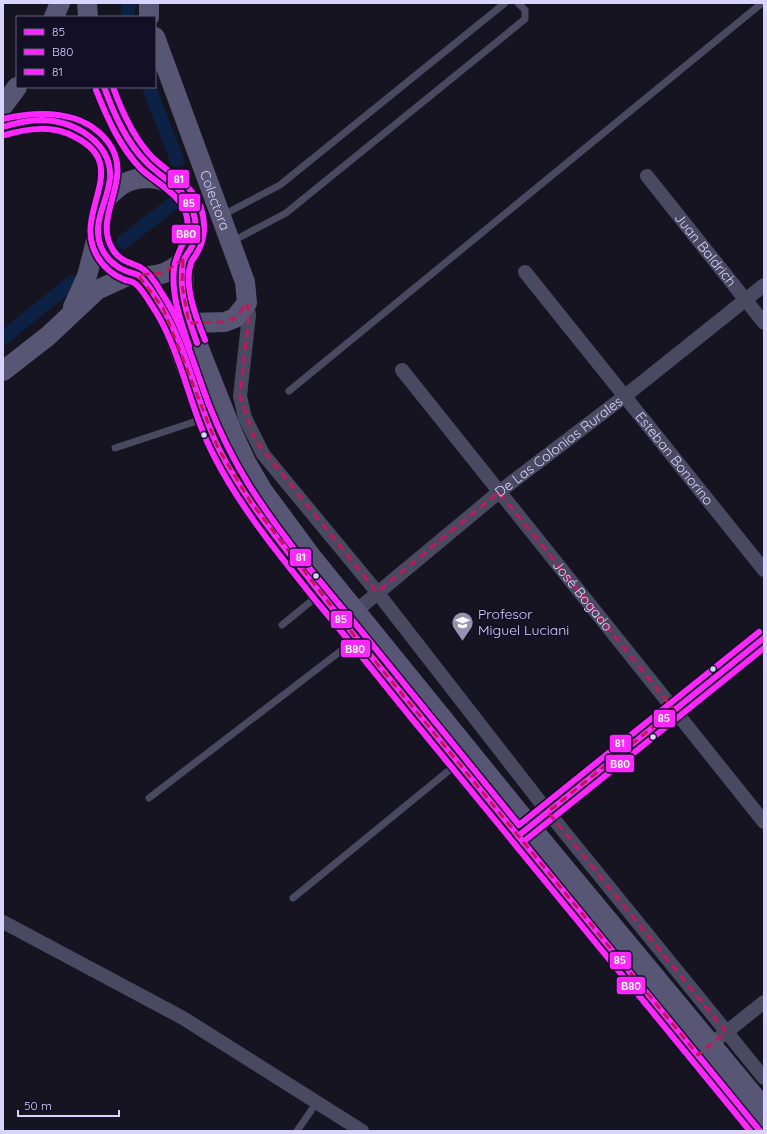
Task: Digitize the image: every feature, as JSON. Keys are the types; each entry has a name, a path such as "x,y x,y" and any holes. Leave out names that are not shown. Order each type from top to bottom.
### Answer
{"main road":[{"path":"54,16 60,3"},
{"path":"87,3 88,16"},
{"path":"149,3 149,16"},
{"name":"Colectora","path":"156,40 245,282 247,303"},
{"path":"3,106 16,88"},
{"path":"98,233 102,247 109,259 125,272 135,274 162,273 177,265 183,260 194,240 195,218 187,198 147,163 125,135 104,88"},
{"path":"3,127 17,123 45,120 68,125 87,134 102,147 109,162 110,178 105,201 98,216 98,233 87,276 70,314"},
{"path":"105,201 116,188 134,179 155,178 170,183"},
{"path":"183,260 184,298 189,323 246,462 268,497 311,556 356,611 524,831 705,1050 760,1131"},
{"path":"135,274 163,308 184,357 205,418 218,448 267,526 458,762 524,831"},
{"path":"3,371 48,336 97,290 106,284 135,274"},
{"path":"189,323 225,322 235,318 247,303"},
{"path":"705,1050 764,1108"}],"street":[{"name":"Juan Baldrich","path":"646,176 764,323"},
{"name":"Esteban Bonorino","path":"525,272 764,570"},
{"name":"De Las Colonias Rurales","path":"356,611 499,492 625,396 764,285"},
{"path":"247,303 249,315 240,396 245,418 263,454 377,592 548,812 764,1078"},
{"name":"José Bogado","path":"402,370 764,822"},
{"path":"524,831 764,638"},
{"path":"3,922 183,1018 362,1131"},
{"path":"705,1050 764,1002"}],"lane":[{"path":"221,216 280,185 505,3"},
{"path":"230,242 286,213 525,19 525,10 518,3"},
{"path":"289,391 762,3"},
{"path":"115,448 205,418"},
{"path":"282,625 321,593"},
{"path":"149,798 357,639"},
{"path":"293,898 458,762"},
{"path":"297,1131 317,1102"}],"highlighted area":[{"path":"183,260 182,285 189,323 225,322 235,318 247,303 249,315 240,396 255,440 377,592 499,492 674,710 548,812 726,1032 698,1055 357,639 250,501 218,448 163,308 138,275 162,273"}],"waterway":[{"path":"127,16 129,3"},
{"path":"149,88 177,160"},
{"path":"123,242 171,205"},
{"path":"3,338 72,282"}],"transit line":[{"name":"85","path":"104,88 116,117 133,146 153,169 180,190 190,203 193,211 196,226 195,236 192,246 183,261 182,283 187,314 197,343"},
{"name":"81","path":"113,88 120,106 134,134 146,151 187,186 193,193 203,213 204,231 202,242 191,263 189,282 192,302 205,340"},
{"name":"B80","path":"96,90 120,142 133,160 141,169 173,194 183,207 186,214 188,222 186,236 175,262 173,279 177,308 189,346"},
{"name":"81","path":"3,119 17,116 45,114 73,118 86,123 98,131 108,142 115,156 118,170 107,224 108,237 113,250 125,261 143,269 157,285 169,305 182,332 218,426 232,456 249,485 261,504 301,558 519,825 759,632"},
{"name":"85","path":"3,127 32,121 54,121 78,129 98,144 105,154 109,165 110,178 98,230 102,249 106,256 115,265 142,278 162,307 179,341 204,414 219,449 228,467 261,517 356,637 760,1131"},
{"name":"B80","path":"5,135 32,129 50,129 67,133 92,149 100,161 101,175 91,222 91,238 96,254 101,262 112,273 137,285 145,294 156,312 173,347 206,440 237,496 249,514 317,602 750,1131"},
{"name":"85","path":"518,836 764,638"},
{"name":"B80","path":"523,842 764,648"}],"place":[{"name":"Profesor Miguel Luciani","path":"462,642"}]}
